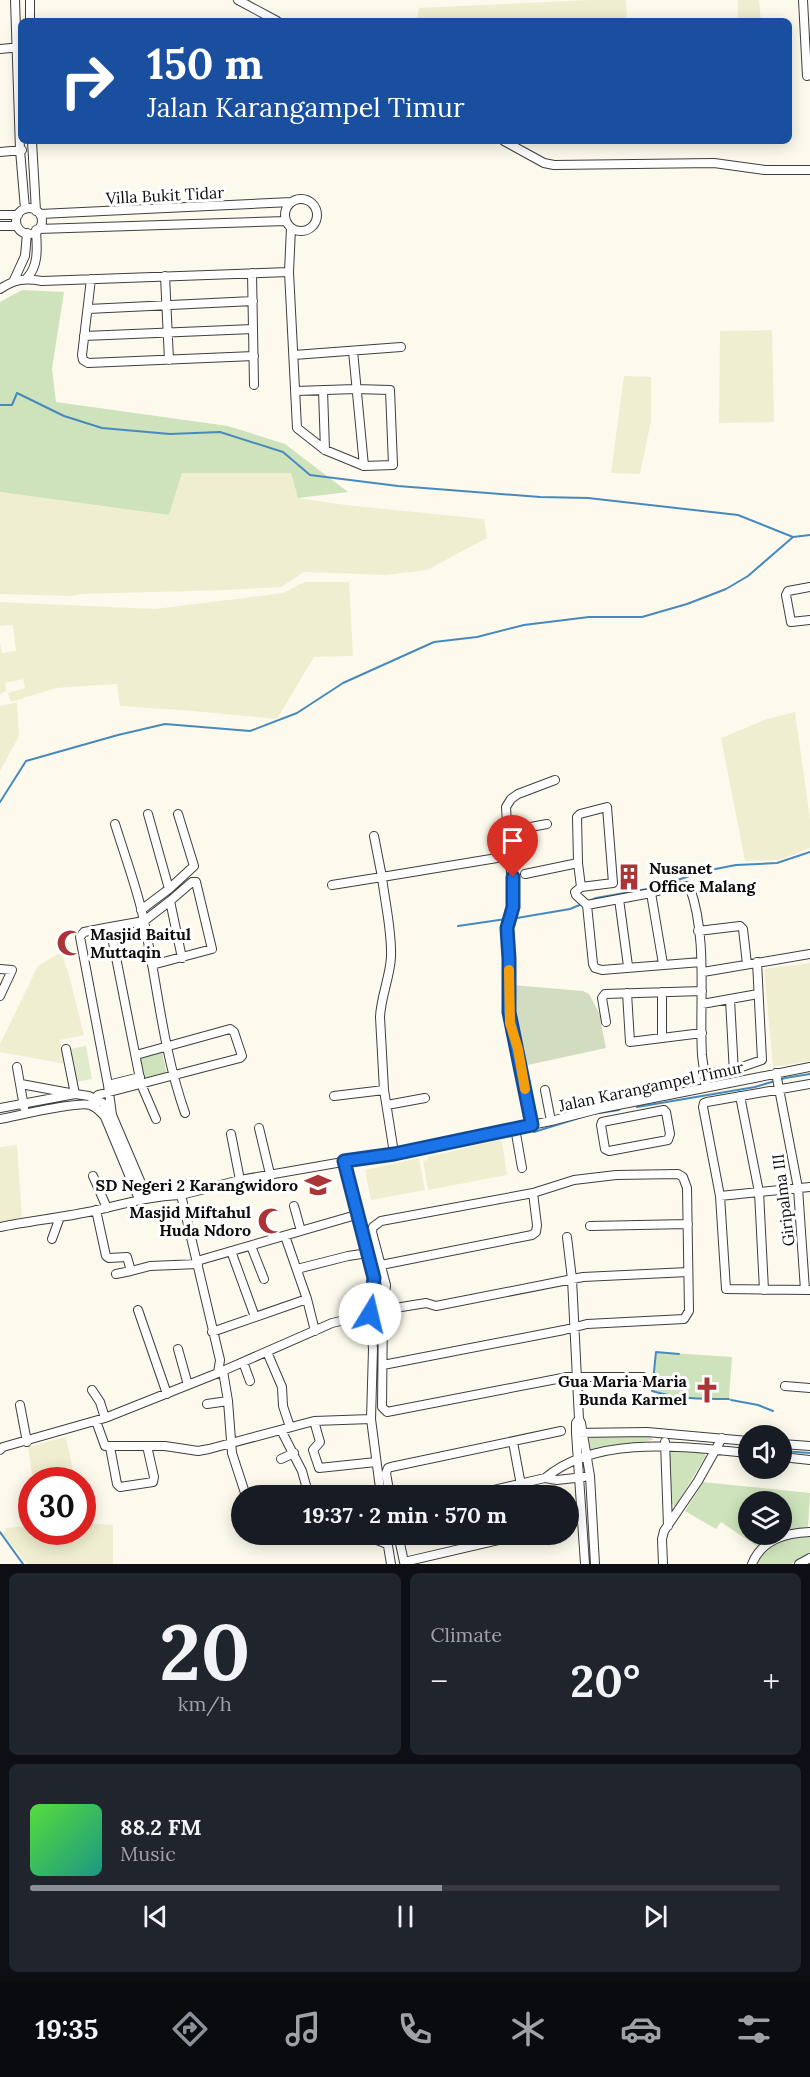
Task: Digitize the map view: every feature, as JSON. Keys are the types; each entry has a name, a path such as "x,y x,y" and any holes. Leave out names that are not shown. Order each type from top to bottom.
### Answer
{"street":[{"path":"15,0 18,35"},
{"path":"30,0 30,18"},
{"path":"238,0 271,18"},
{"path":"803,0 807,76 810,75"},
{"path":"0,49 18,47"},
{"path":"20,144 25,208 18,215 17,226 21,231 27,233 37,230"},
{"path":"27,278 36,264 37,230 41,220 38,212 32,144"},
{"path":"509,144 544,163 554,165 714,163 765,170 810,170"},
{"path":"0,152 32,150"},
{"name":"Villa Bukit Tidar","path":"37,230 288,225 298,231 306,231 315,225 318,217 316,207 309,201 299,199 291,202 38,212"},
{"path":"291,202 286,209 297,428 325,450 364,466 393,465 390,390 296,391"},
{"path":"25,208 38,212"},
{"path":"0,215 18,215"},
{"path":"0,226 17,226"},
{"path":"0,289 16,276 25,256 27,233"},
{"path":"16,276 42,280 289,272"},
{"path":"252,273 254,385"},
{"path":"165,276 169,360"},
{"path":"91,279 83,360 88,363 254,356"},
{"path":"88,309 253,301"},
{"path":"84,336 253,329"},
{"path":"294,355 401,348"},
{"path":"353,351 364,466"},
{"path":"323,390 325,450"},
{"path":"810,587 788,591 786,596 791,622 810,620"},
{"path":"532,1125 518,1049 510,1023 507,928 514,895 506,807 518,794 555,780"},
{"path":"581,887 577,818 580,814 607,807 614,880 610,884 581,887 575,892 586,903 595,968 602,970 628,966 701,962"},
{"path":"148,813 169,889"},
{"path":"141,910 194,866 178,814"},
{"path":"115,824 144,921 172,1077 185,1113"},
{"path":"508,831 547,824"},
{"path":"374,836 382,878 391,952 381,1005 384,1090 394,1154"},
{"path":"332,885 509,856"},
{"path":"525,874 578,863"},
{"path":"143,1198 112,1115 80,937 84,932 144,921 194,881 196,882 211,950 152,965"},
{"path":"586,903 651,893 674,886 687,885 691,891 703,972 702,1033 705,1087"},
{"path":"651,893 663,964"},
{"path":"619,899 628,966"},
{"path":"170,901 182,958"},
{"path":"698,931 740,926 743,929 747,964"},
{"path":"110,927 141,1081 156,1119"},
{"path":"703,972 810,954"},
{"path":"705,1074 733,1070 762,1060 757,962"},
{"path":"0,969 12,970 1,993"},
{"path":"606,1022 603,996 702,991"},
{"path":"662,992 662,1037"},
{"path":"627,993 630,1042 702,1033"},
{"path":"702,1004 758,994"},
{"path":"730,1000 735,1081"},
{"path":"0,1119 92,1101 109,1089 141,1081 172,1077 240,1058 242,1054 234,1032 230,1029 136,1055"},
{"path":"66,1049 75,1094"},
{"path":"17,1067 26,1115"},
{"name":"Jalan Karangampel Timur","path":"0,1227 107,1208 143,1198 181,1195 240,1179 394,1154 735,1081 778,1080 810,1067"},
{"path":"808,1290 726,1290 720,1196 704,1103 740,1095 778,1080 810,1084"},
{"name":"Giripalma III","path":"778,1080 798,1188 808,1290"},
{"path":"21,1084 75,1094 103,1103 112,1115"},
{"path":"334,1096 384,1090"},
{"path":"545,1090 551,1122"},
{"path":"0,1108 75,1094"},
{"path":"740,1095 759,1192 764,1290"},
{"path":"387,1105 425,1098"},
{"path":"92,1101 105,1117 143,1198"},
{"path":"628,1105 624,1111 629,1116"},
{"path":"665,1110 669,1138 607,1150 604,1147 601,1123 629,1116 665,1110"},
{"path":"259,1128 270,1174"},
{"path":"515,1128 522,1168"},
{"path":"231,1134 240,1179"},
{"path":"344,1161 375,1285 370,1314 374,1349 371,1419 380,1485"},
{"path":"383,1365 587,1324 684,1319 689,1311 687,1188 683,1177 678,1174 574,1180 533,1193 376,1223 372,1232 386,1285 383,1310 382,1407 387,1412 576,1377 643,1377"},
{"path":"93,1176 107,1208"},
{"path":"720,1196 810,1187"},
{"path":"381,1265 532,1235 536,1232 537,1225 533,1193"},
{"path":"181,1195 220,1360 220,1372 228,1401 232,1453 242,1485"},
{"path":"294,1206 301,1231"},
{"path":"96,1210 106,1256 109,1258 127,1257 131,1271"},
{"path":"116,1275 150,1266 197,1262 356,1215"},
{"path":"52,1239 60,1217"},
{"path":"590,1226 688,1224"},
{"path":"285,1236 307,1299 315,1331"},
{"path":"567,1237 572,1279 576,1377 581,1422 578,1460 585,1564"},
{"path":"251,1246 264,1278"},
{"path":"231,1251 255,1317"},
{"path":"297,1269 368,1253"},
{"path":"383,1310 426,1303 436,1306 584,1276 688,1272"},
{"path":"212,1332 307,1299"},
{"path":"138,1310 167,1394"},
{"path":"0,1450 3,1447 105,1418 338,1321 370,1314"},
{"path":"178,1350 188,1385"},
{"path":"267,1352 282,1387 283,1406 290,1427"},
{"path":"243,1362 250,1381"},
{"path":"785,1386 810,1388"},
{"path":"93,1390 105,1418"},
{"path":"207,1404 228,1401"},
{"path":"20,1405 27,1442"},
{"path":"96,1421 104,1445 110,1448 147,1446 202,1450 314,1421 371,1419"},
{"path":"314,1421 320,1442 313,1450 319,1468 322,1470 376,1462"},
{"path":"281,1430 294,1454 305,1485"},
{"path":"388,1485 386,1473 389,1467 561,1431"},
{"path":"579,1433 665,1433 738,1440"},
{"path":"579,1433 587,1457 590,1476 595,1564"},
{"path":"665,1433 668,1528"},
{"path":"663,1564 662,1539 722,1438"},
{"path":"513,1442 522,1484"},
{"path":"792,1445 810,1446"},
{"path":"110,1448 117,1484 120,1487 153,1482 147,1446"},
{"path":"518,1485 545,1478 557,1469 587,1457 632,1447 665,1446 738,1452"},
{"path":"281,1459 294,1454"},
{"path":"792,1458 810,1460"},
{"path":"545,1478 557,1480 590,1476"},
{"path":"752,1564 762,1548 771,1541 786,1535 810,1532"},
{"path":"387,1545 391,1564"},
{"path":"400,1545 403,1563 479,1545"},
{"path":"799,1564 810,1558"}],"shaded area":[{"path":"626,0 627,18 417,18 419,8"},
{"path":"738,0 759,0 761,18 738,18"},
{"path":"772,330 774,422 719,423 720,331"},
{"path":"624,376 651,377 651,421 640,474 611,473"},
{"path":"182,473 291,473 298,498 484,519 487,538 427,570 386,575 304,572 281,587 227,590 72,596 0,594 0,492 169,515"},
{"path":"305,582 349,582 353,656 314,657 277,719 120,706 117,684 56,688 11,702 8,693 25,688 23,679 5,683 6,691 0,694 0,643 2,653 16,651 13,625 0,626 0,602 155,609 283,593"},
{"path":"17,702 19,736 0,771 0,706"},
{"path":"795,712 810,819 810,848 779,860 745,861 721,738 767,719"},
{"path":"61,952 84,1035 60,1040 66,1064 0,1052 0,1044 38,966"},
{"path":"810,963 810,1061 773,1067 764,969"},
{"path":"502,1141 507,1175 428,1190 423,1161 428,1160 428,1157"},
{"path":"17,1145 22,1218 0,1223 0,1147"},
{"path":"419,1158 425,1190 371,1200 365,1170"},
{"path":"66,1437 72,1467 31,1467 28,1447"},
{"path":"96,1524 113,1525 113,1564 28,1564 3,1535 6,1528 18,1527 18,1545 96,1545"}],"green space":[{"path":"22,290 64,292 52,369 56,402 228,426 285,444 348,492 298,498 291,473 182,473 169,515 0,492 0,302"},
{"path":"512,985 583,991 589,994 599,1013 606,1048 523,1066 512,1024"},
{"path":"86,1046 92,1079 76,1082 70,1049"},
{"path":"162,1052 167,1075 144,1081 139,1057"},
{"path":"657,1352 732,1357 729,1398 690,1398 652,1391"},
{"path":"595,1436 651,1436 653,1440 595,1450 591,1449 588,1439"},
{"path":"674,1450 702,1451 706,1456 675,1507 671,1502 669,1454"},
{"path":"703,1482 791,1491 738,1491 738,1533 721,1522 716,1529 685,1511"},
{"path":"792,1491 810,1493 808,1527 792,1529"},
{"path":"810,1536 810,1553 791,1564 756,1564 772,1546 792,1545 793,1538"}],"waterway":[{"path":"0,405 12,405 17,393 64,416 102,428 170,434 220,432 283,452 310,475 398,486 540,497 588,498 738,515 793,537 810,535"},
{"path":"0,802 26,761 165,724 250,731 297,713 343,683 434,642 477,637 524,625 589,617 642,617 687,604 726,589 748,576 793,537"},
{"path":"587,902 596,898 653,888 705,871 736,865 777,863 810,852"},
{"path":"511,919 570,909 582,904"},
{"path":"458,926 506,919"},
{"path":"637,1107 755,1087 785,1078 810,1074"},
{"path":"534,1132 592,1114 619,1110"},
{"path":"679,1354 656,1352 652,1391 700,1399 729,1399"},
{"path":"731,1400 758,1405 773,1411"},
{"path":"792,1452 810,1453"},
{"path":"0,1532 23,1564"}],"slow traffic":[{"path":"509,970 510,1023 518,1049 525,1089"}],"place":[{"name":"Nusanet Office Malang","path":"629,877"},
{"name":"Masjid Baitul Muttaqin","path":"70,943"},
{"name":"SD Negeri 2 Karangwidoro","path":"318,1185"},
{"name":"Masjid Miftahul Huda Ndoro","path":"271,1221"},
{"name":"Gua Maria Maria Bunda Karmel","path":"707,1390"}],"route":[{"path":"370,1314 374,1278 344,1161 394,1154 532,1125 509,1012 507,928 513,907 513,877"}]}
